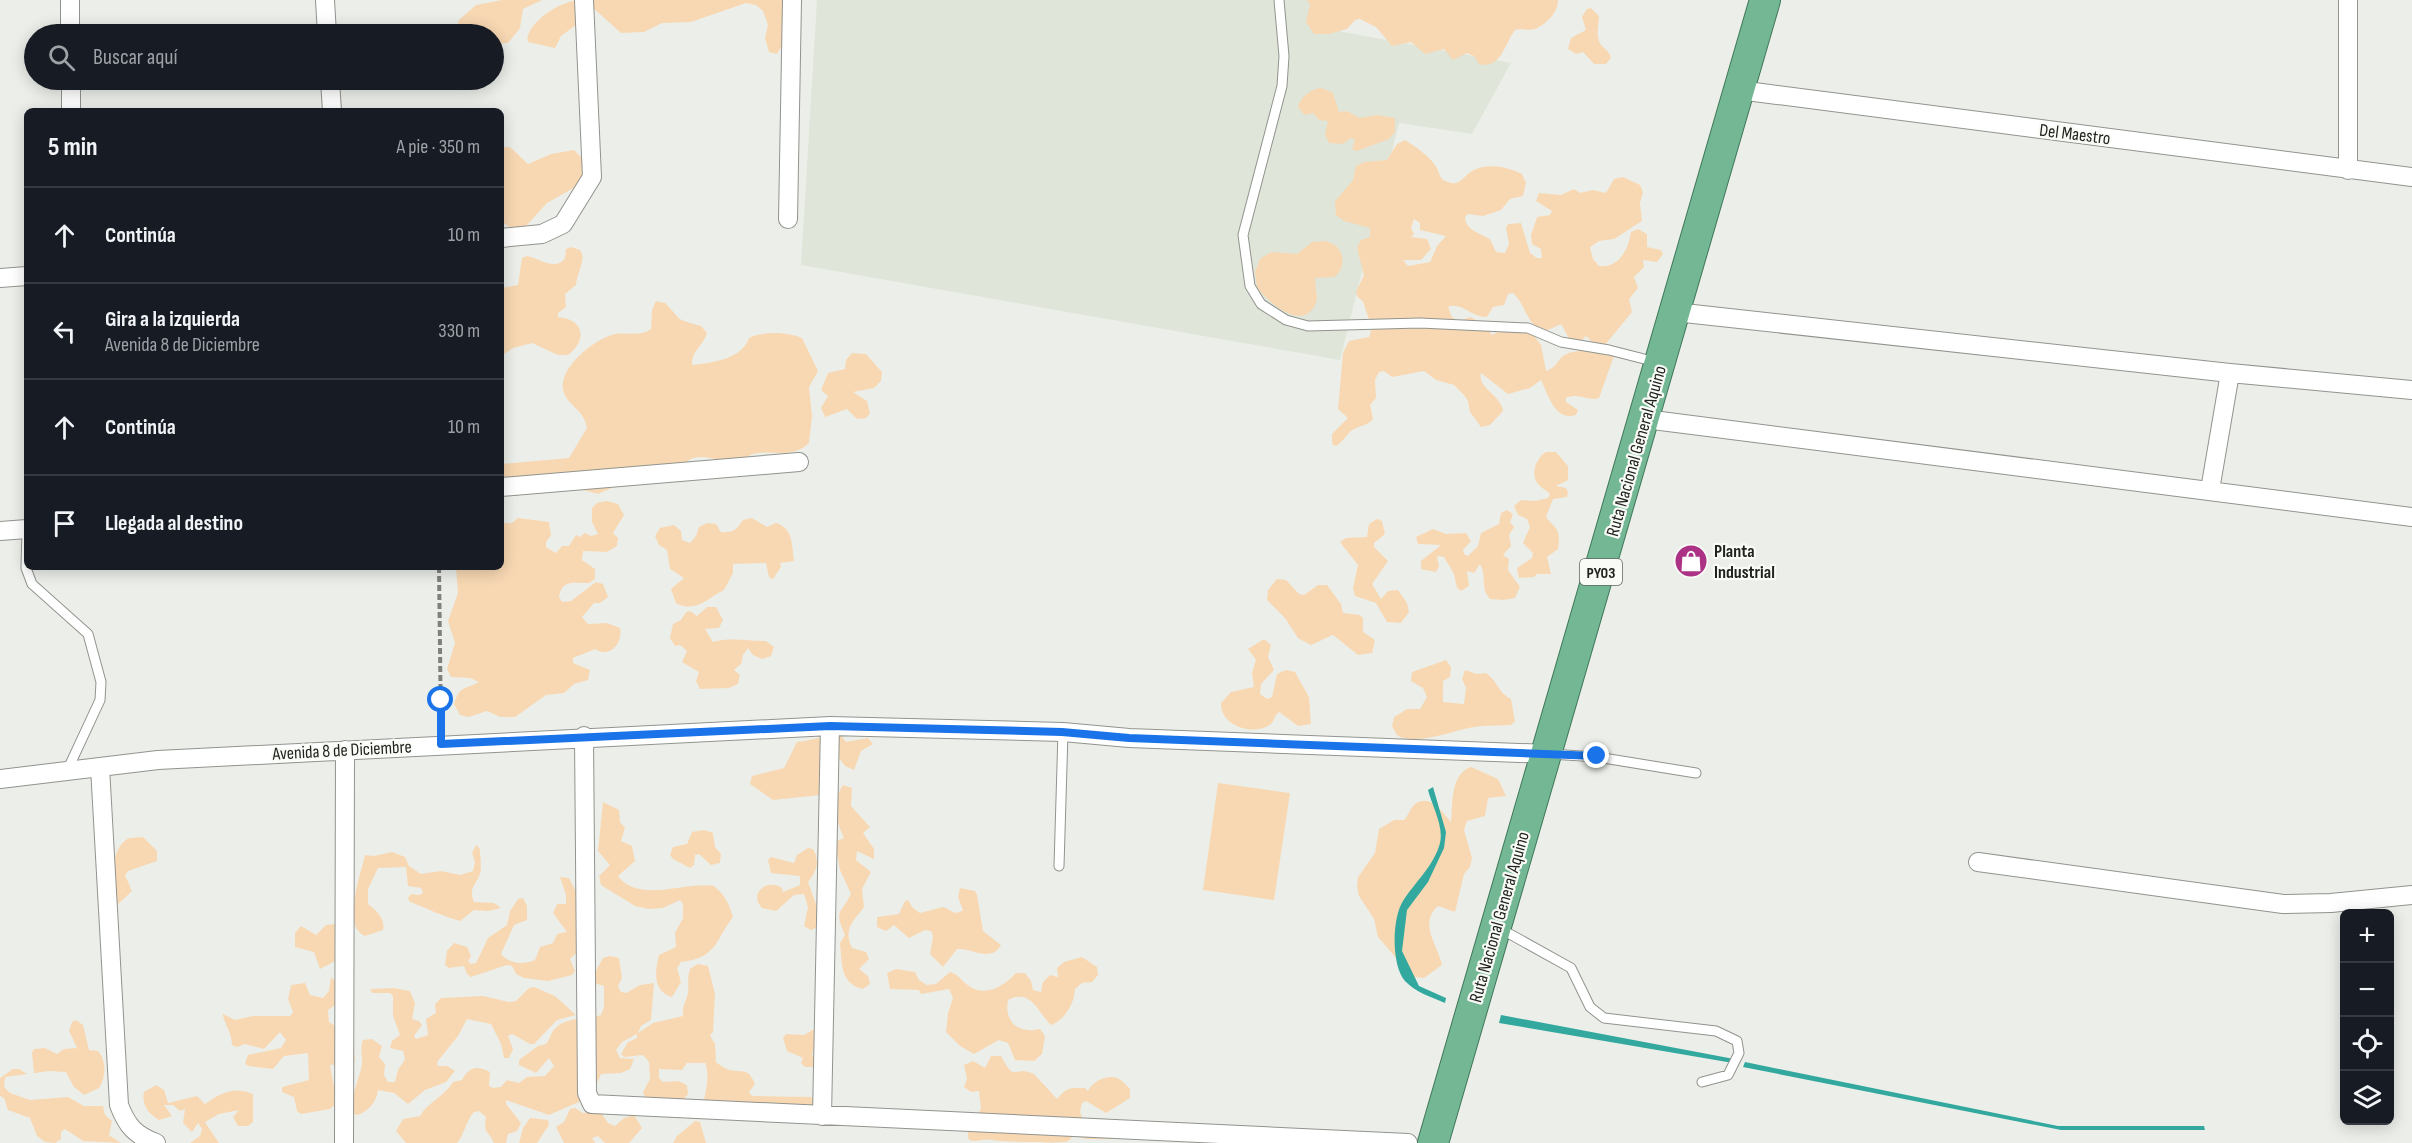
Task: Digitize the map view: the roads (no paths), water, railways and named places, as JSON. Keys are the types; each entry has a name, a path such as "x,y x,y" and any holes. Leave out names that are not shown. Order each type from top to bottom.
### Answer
{"highway":[{"name":"Ruta Nacional General Aquino","path":"1433,1143 1676,312 1764,0"}],"street":[{"path":"70,0 70,24"},
{"path":"325,0 326,24"},
{"path":"504,238 542,234 563,224 591,177 584,0"},
{"path":"788,219 792,0"},
{"path":"2348,0 2349,170"},
{"path":"71,90 71,108"},
{"path":"331,90 332,108"},
{"name":"Del Maestro","path":"1739,90 2412,177"},
{"path":"0,278 24,276"},
{"path":"1676,312 2230,373 2412,390"},
{"path":"2210,490 2230,373"},
{"path":"1645,419 2412,517"},
{"path":"504,487 799,462"},
{"path":"0,531 24,529"},
{"path":"822,1116 830,726"},
{"name":"Avenida 8 de Diciembre","path":"0,779 159,760 584,736 830,726 1062,732 1129,738 1548,754"},
{"path":"584,736 588,1099 592,1104 1408,1143"},
{"path":"344,1143 345,750"},
{"path":"100,767 119,1105 127,1125 137,1135 156,1143"},
{"path":"1978,862 2283,904 2331,903 2412,895"}],"lane":[{"path":"1279,0 1284,56 1282,86 1243,235 1250,286 1261,304 1286,320 1308,326 1420,323 1528,328 1561,342 1609,350 1661,363"},
{"path":"28,570 32,584 88,634 101,681 99,700 67,771"},
{"path":"1059,866 1062,732"},
{"path":"1548,754 1597,756 1696,772"},
{"path":"1496,927 1571,968 1590,1007 1604,1018 1716,1031 1737,1041 1739,1053 1728,1075 1702,1082"}],"water":[{"path":"1433,787 1446,832 1444,848 1428,882 1407,910 1402,951 1419,986 1446,998 1445,1003 1418,991 1405,981 1400,974 1395,953 1395,930 1399,909 1433,859 1440,843 1439,823 1428,790"},
{"path":"1501,1015 1734,1059 1733,1063 1499,1023"},
{"path":"1745,1062 2058,1126 2204,1126 2205,1130 2061,1130 1743,1067"}],"place":[{"name":"Planta Industrial","path":"1691,561"}]}
